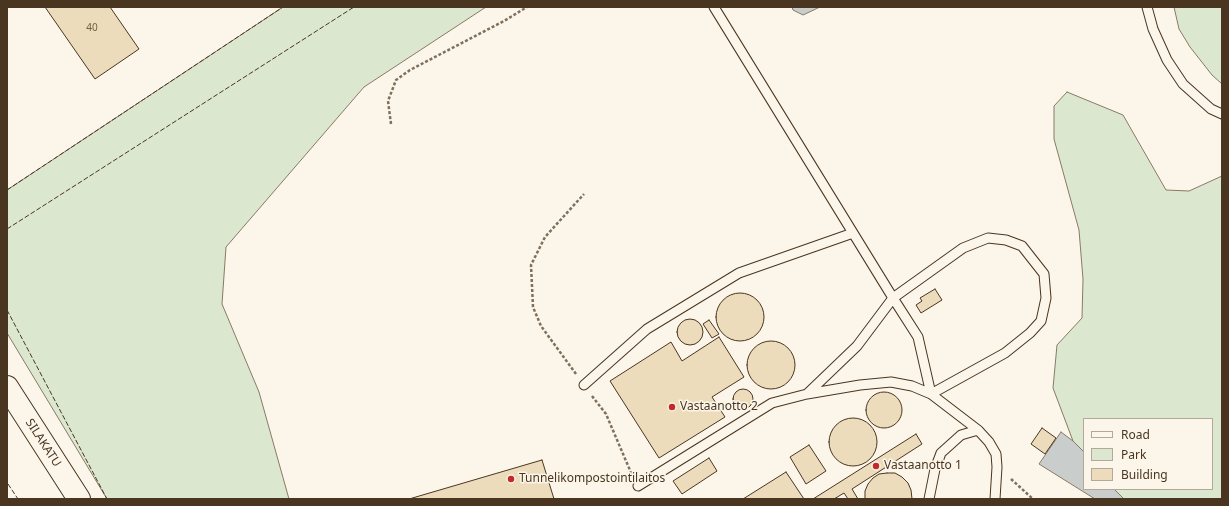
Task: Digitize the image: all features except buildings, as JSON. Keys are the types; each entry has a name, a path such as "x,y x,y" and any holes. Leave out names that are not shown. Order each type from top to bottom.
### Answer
{"street":[{"name":"SILAKATU","path":"7,387 79,499"}],"lane":[{"path":"714,7 918,337 931,394"},
{"path":"1147,7 1153,29 1167,60 1183,84 1211,109 1222,114"},
{"path":"584,384 647,329 739,273 853,233"},
{"path":"807,394 857,346 893,298 963,248 988,238 1006,240 1022,246 1044,274 1046,298 1041,321 1030,333 1005,353 931,394"},
{"path":"638,486 772,403 807,394 860,385 890,382 912,386 931,394 978,430 989,442 996,454 997,467 995,499"},
{"path":"929,499 935,469 941,453 961,435 978,430"}],"path":[{"path":"391,124 388,101 396,80 410,70 528,7"},
{"path":"584,194 545,237 530,266 533,307 541,326 606,414 638,486"},
{"path":"997,467 1032,499"}],"green space":[{"path":"283,7 486,7 364,87 226,247 222,304 259,392 289,499 107,499 7,333 7,190"},
{"path":"1174,7 1222,7 1222,84 1212,75 1190,47 1179,29"},
{"path":"1067,92 1123,115 1166,190 1189,191 1222,176 1222,499 1124,499 1115,490 1213,490 1213,418 1083,418 1083,451 1073,441 1053,388 1057,345 1082,318 1083,279 1079,230 1054,139 1054,106"}],"shaded area":[{"path":"792,7 820,7 803,15 793,10"},
{"path":"1061,432 1083,451 1083,490 1115,490 1124,499 1095,499 1039,464"}],"fence":[{"path":"7,190 283,7"},
{"path":"7,229 354,7"},
{"path":"7,310 107,499"},
{"path":"8,484 18,499"}],"place":[{"name":"Vastaanotto 2","path":"672,407"},
{"name":"Vastaanotto 1","path":"876,466"},
{"name":"Tunnelikompostointilaitos","path":"511,479"}]}
